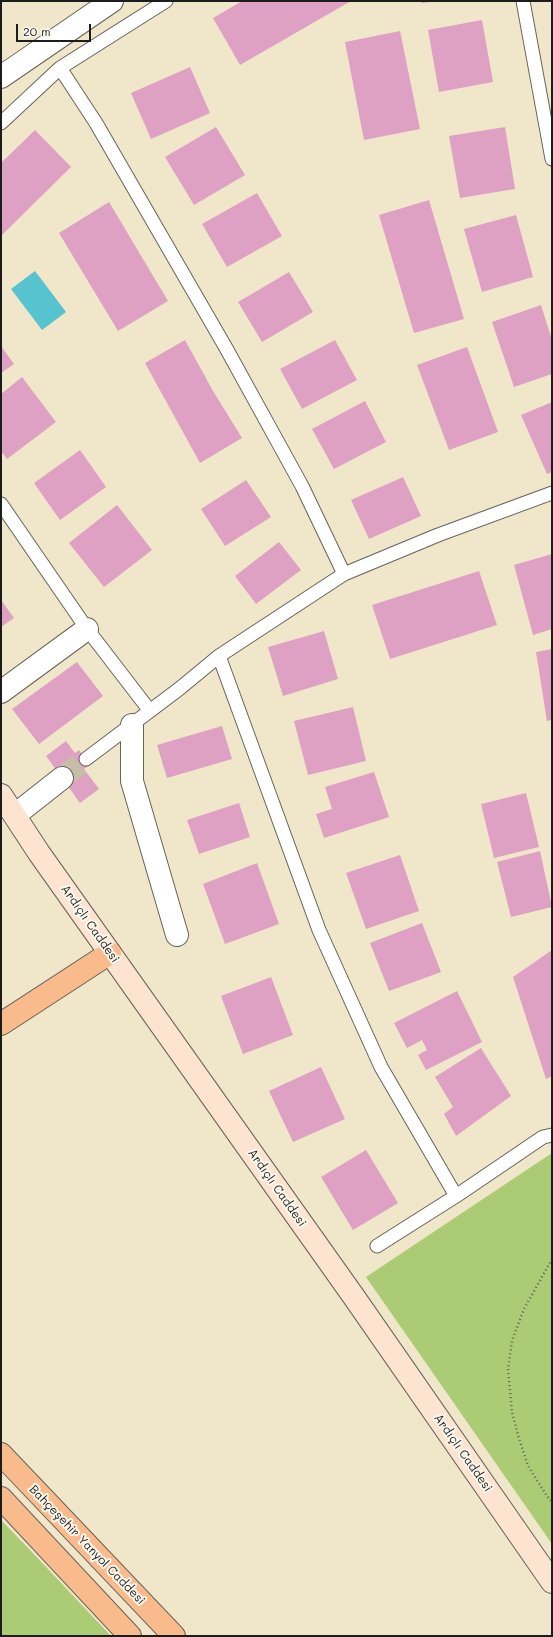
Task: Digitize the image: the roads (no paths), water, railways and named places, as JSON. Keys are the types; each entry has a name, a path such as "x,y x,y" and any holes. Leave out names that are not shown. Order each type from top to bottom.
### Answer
{"main road":[{"name":"Ardıçlı Caddesi","path":"1,795 354,1297 552,1582"},
{"path":"1,1024 110,952"},
{"name":"Bahçeşehir Yanyol Caddesi","path":"1,1454 174,1636"},
{"path":"1,1498 130,1636"}],"street":[{"path":"1,77 112,1"},
{"path":"1,692 87,629"},
{"path":"132,725 132,781 177,935"},
{"path":"14,815 62,778"}],"lane":[{"path":"1,123 60,68 166,1"},
{"path":"523,1 552,159"},
{"path":"60,68 96,124 226,348 302,486 344,574"},
{"path":"86,759 132,725 219,656 344,574 438,535 552,493"},
{"path":"1,504 87,629 150,711"},
{"path":"219,656 319,930 381,1067 456,1196"},
{"path":"377,1246 456,1196 543,1137 552,1135"}],"water":[{"path":"35,271 66,312 42,330 11,289"}],"tunnel":[{"path":"62,778 86,759"}]}
